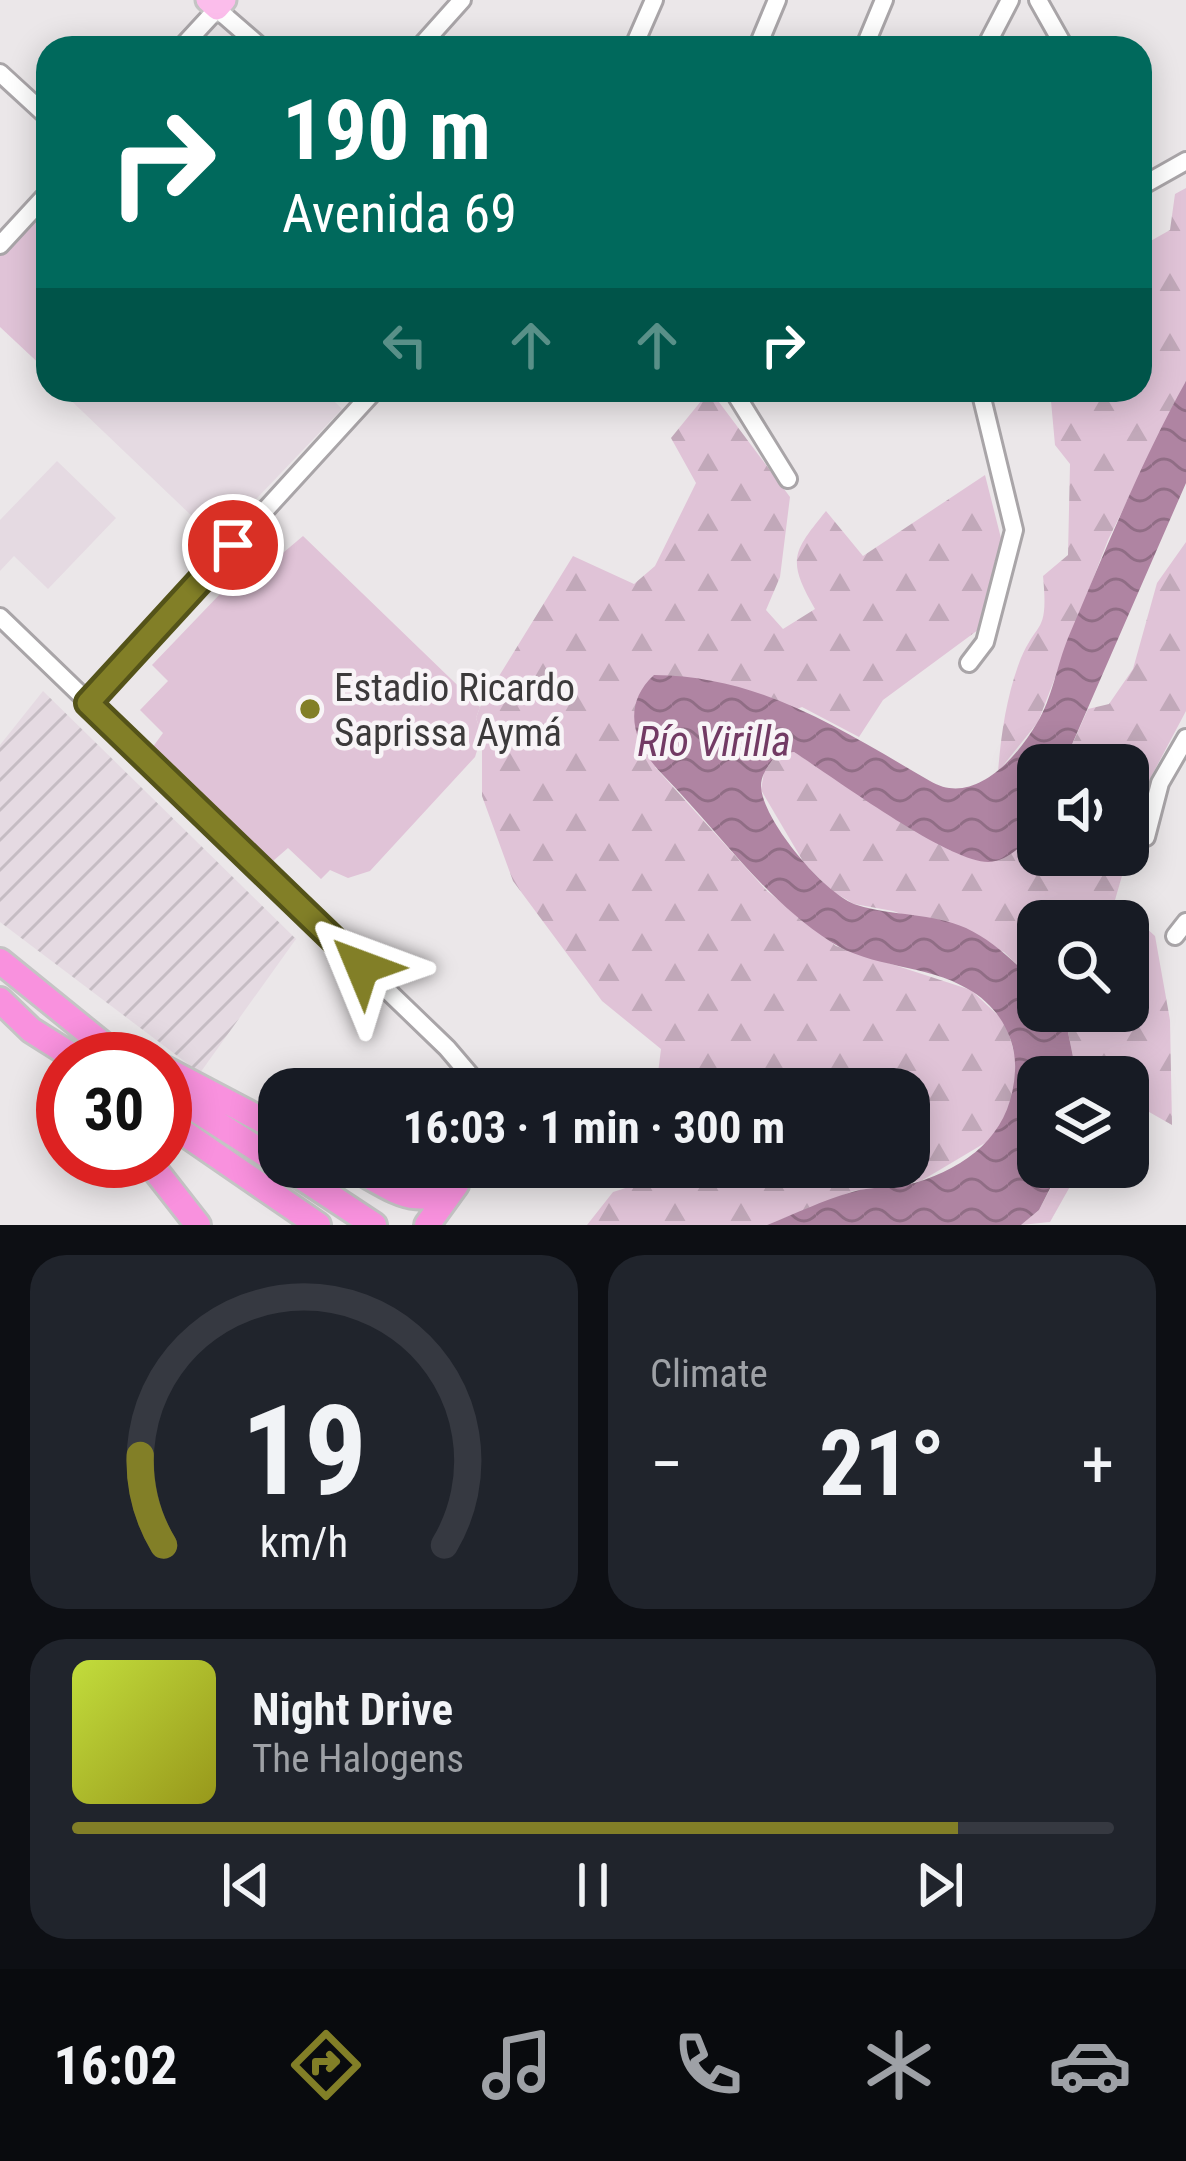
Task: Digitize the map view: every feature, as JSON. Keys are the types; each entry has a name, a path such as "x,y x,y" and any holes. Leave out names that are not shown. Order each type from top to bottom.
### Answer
{"highway":[{"path":"0,961 88,1032"},
{"path":"0,1000 36,1035"},
{"path":"77,1023 94,1032"},
{"path":"31,1030 36,1033"},
{"path":"192,1083 258,1118"},
{"path":"192,1107 258,1149"},
{"path":"192,1139 318,1225"},
{"path":"169,1188 198,1225"},
{"path":"318,1188 374,1225"},
{"path":"388,1188 404,1197 443,1188"},
{"path":"427,1225 453,1188"},
{"path":"404,1197 410,1225"}],"street":[{"path":"429,36 462,0"},
{"path":"638,36 654,0"},
{"path":"763,36 777,0"},
{"path":"869,36 884,0"},
{"path":"991,36 1010,0"},
{"path":"1038,0 1058,36"},
{"path":"191,36 217,3 250,36"},
{"path":"0,73 36,106"},
{"path":"1152,178 1186,161"},
{"path":"0,245 36,206"},
{"path":"88,703 356,402"},
{"path":"740,402 788,479"},
{"path":"970,663 985,642 1014,530 983,402"},
{"path":"0,617 464,1068"},
{"path":"1149,825 1160,783 1186,738"}],"shaded area":[{"path":"73,402 335,402 342,409 217,540"},
{"path":"57,461 116,518 48,589 14,556 0,571 0,520"},
{"path":"43,691 296,939 200,1073 192,1067 192,1032 146,1032 0,922 0,745"}],"green space":[{"path":"1186,188 1186,381 1108,540 1038,722 998,772 1014,679 1042,619 1043,576 1068,555 1070,464 1055,445 1051,402 1152,402 1152,240 1170,230 1175,194"},
{"path":"36,217 36,361 0,327 0,255"},
{"path":"700,402 719,402 790,497 780,577 766,610 783,629 815,609 800,579 797,557 826,511 863,556 985,475 1004,550 982,627 883,700 859,737 802,707 655,767 767,891 836,946 971,990 1006,1023 1016,1060 1013,1102 995,1137 930,1176 930,1068 659,1068 661,1049 602,1001 513,881 482,796 482,735 476,718 480,707 573,556 634,584 655,566 696,483 671,438"},
{"name":"Estadio Ricardo Saprissa Aymá","path":"303,536 480,707 476,718 482,735 475,757 370,871 348,878 330,870 321,879 288,848 273,861 152,748 163,733 140,710 168,681 152,665 265,547 277,558"},
{"path":"1186,542 1186,711 1149,784 1149,744 1072,744 1088,709 1109,704 1133,669 1157,583"},
{"path":"794,752 951,851 1017,843 1017,876 1122,876 1115,900 1017,900 1017,965 1004,952 893,911 854,904 832,891 804,863 761,790 764,772 777,754"},
{"path":"1149,931 1155,936 1170,1020 1172,1125 1149,1112 1149,1056 1073,1056 1068,1032 1149,1032"},
{"path":"626,1188 873,1188 853,1191 767,1225 587,1225 613,1192"},
{"path":"1051,1188 1069,1188 1050,1222 1021,1225 1039,1210"}],"water":[{"name":"Río Virilla","path":"1186,381 1186,483 1072,744 1022,744 1042,714 1068,638 1153,444"},
{"name":"Río Virilla","path":"654,675 693,678 765,695 946,787 977,784 1017,751 1017,849 989,862 947,849 794,752 777,754 761,786 783,836 829,887 870,909 966,928 1017,966 1017,1032 1068,1032 1073,1056 1017,1056 1017,1188 1050,1188 1039,1210 1021,1225 767,1225 852,1192 930,1188 930,1177 975,1152 999,1126 1012,1091 1013,1046 996,1013 968,989 847,950 784,906 645,752 634,713 643,687"}],"place":[{"name":"Estadio Ricardo Saprissa Aymá","path":"310,709"}],"route":[{"path":"233,545 88,703 362,967"}]}
